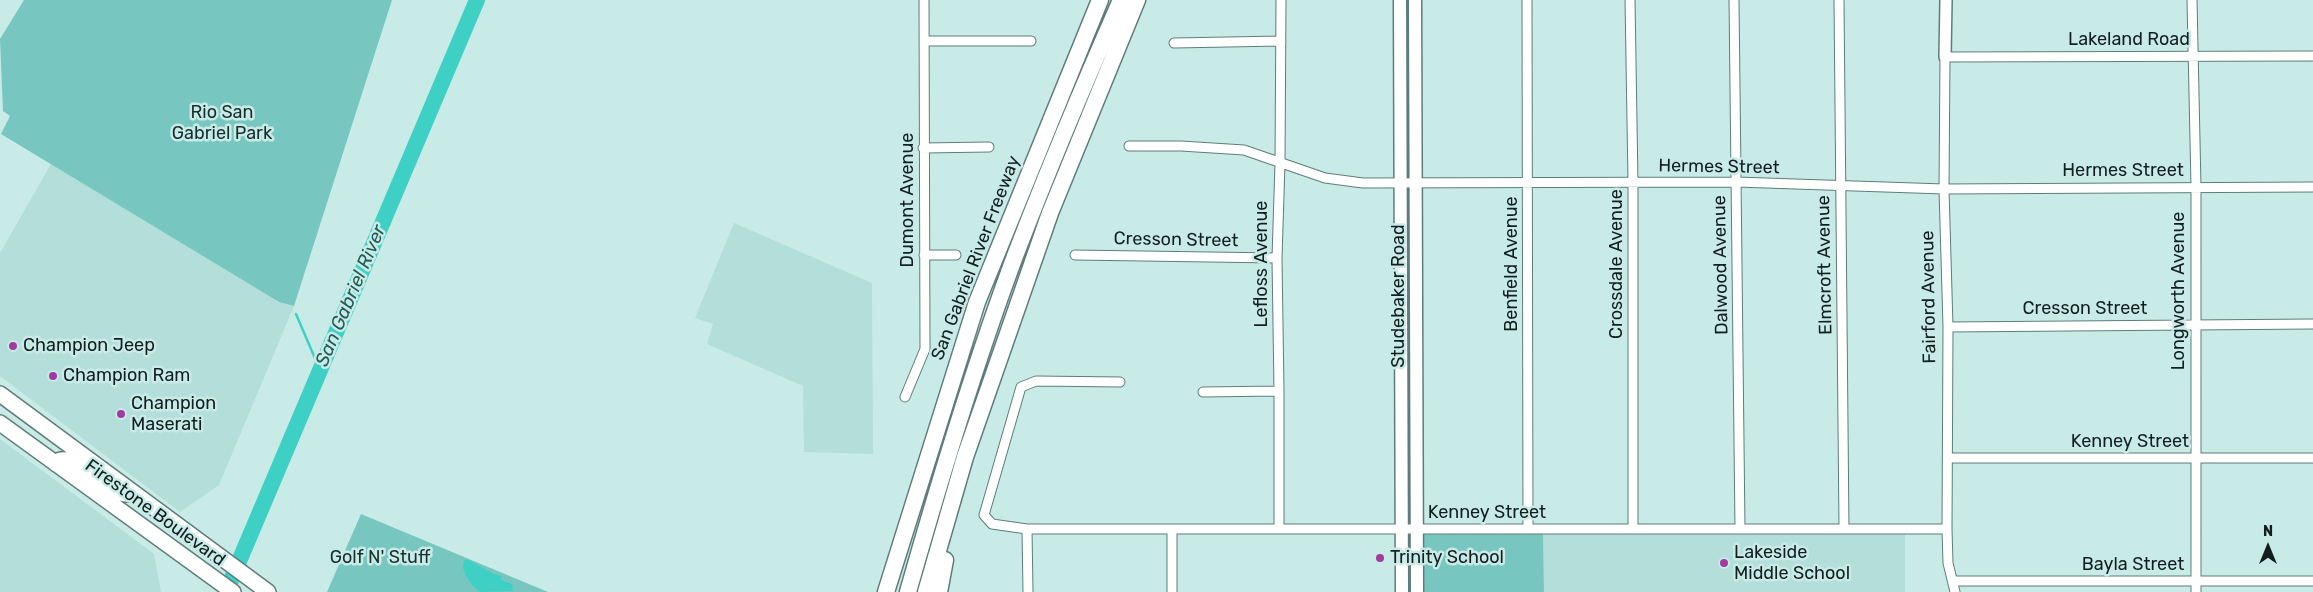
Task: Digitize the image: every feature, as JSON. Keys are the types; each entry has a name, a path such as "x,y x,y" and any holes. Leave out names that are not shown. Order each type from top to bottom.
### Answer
{"highway":[{"name":"San Gabriel River Freeway","path":"886,592 976,302 1100,0"},
{"path":"901,592 957,407 1013,244 1068,106 1114,0"},
{"path":"908,592 951,448 1015,256 1121,0"},
{"path":"926,592 965,457 1050,213 1137,0"},
{"path":"1097,99 1147,0"},
{"path":"939,592 965,457"}],"main road":[{"name":"Studebaker Road","path":"1400,0 1402,592"},
{"name":"Studebaker Road","path":"1415,0 1417,592"},
{"name":"Firestone Boulevard","path":"0,394 268,592"},
{"name":"Firestone Boulevard","path":"0,423 233,592"},
{"name":"Firestone Boulevard","path":"56,464 60,460 70,461 105,486 125,494 134,494"}],"street":[{"name":"Dumont Avenue","path":"905,397 926,349 924,0"},
{"name":"Lefloss Avenue","path":"1279,529 1280,391 1277,258 1280,163 1281,0"},
{"name":"Benfield Avenue","path":"1527,0 1528,529"},
{"name":"Crossdale Avenue","path":"1630,0 1633,182 1632,529"},
{"name":"Dalwood Avenue","path":"1734,0 1740,529"},
{"name":"Elmcroft Avenue","path":"1839,0 1844,529"},
{"name":"Fairford Avenue","path":"1946,0 1944,189 1948,327 1947,529 1948,563 1955,592"},
{"name":"Longworth Avenue","path":"2192,0 2196,187 2196,592"},
{"path":"924,42 1031,41"},
{"path":"1174,43 1281,41"},
{"name":"Lakeland Road","path":"1945,57 2313,56"},
{"name":"Hermes Street","path":"1129,146 1181,146 1244,150 1325,178 1364,183 1736,182 1944,189 2313,187"},
{"path":"924,148 989,147"},
{"path":"924,255 956,255"},
{"name":"Cresson Street","path":"1075,255 1277,258"},
{"name":"Cresson Street","path":"1948,327 2313,324"},
{"name":"Kenney Street","path":"1120,382 1036,381 1022,387 984,515 992,524 1027,529 1947,529"},
{"path":"1203,392 1280,391"},
{"name":"Kenney Street","path":"1948,458 2313,458"},
{"path":"1027,529 1028,592"},
{"path":"1172,529 1172,592"},
{"name":"Bayla Street","path":"1953,581 2313,581"}],"shaded area":[{"path":"51,164 279,302 294,306 219,485 180,512 0,376 0,253"},
{"path":"734,223 872,283 873,454 804,452 803,386 707,344 713,324 695,318"},
{"path":"0,439 154,554 161,592 0,592"},
{"name":"Lakeside Middle School","path":"1543,533 1905,533 1905,592 1544,592"},
{"path":"465,559 502,576 501,580 512,584 513,591 480,592 470,582 465,573 463,564"}],"green space":[{"name":"Rio San Gabriel Park","path":"24,0 392,0 294,306 279,302 1,134 10,116 3,111 0,39"},
{"name":"Golf N' Stuff","path":"361,514 548,592 327,592"},
{"path":"1543,533 1544,592 1424,592 1424,534"}],"waterway":[{"name":"San Gabriel River","path":"226,592 477,0"},
{"path":"296,314 320,370"}],"place":[{"name":"Champion Jeep","path":"13,346"},
{"name":"Champion Ram","path":"53,376"},
{"name":"Champion Maserati","path":"121,414"},
{"name":"Trinity School","path":"1380,558"},
{"name":"Lakeside Middle School","path":"1724,563"}]}
